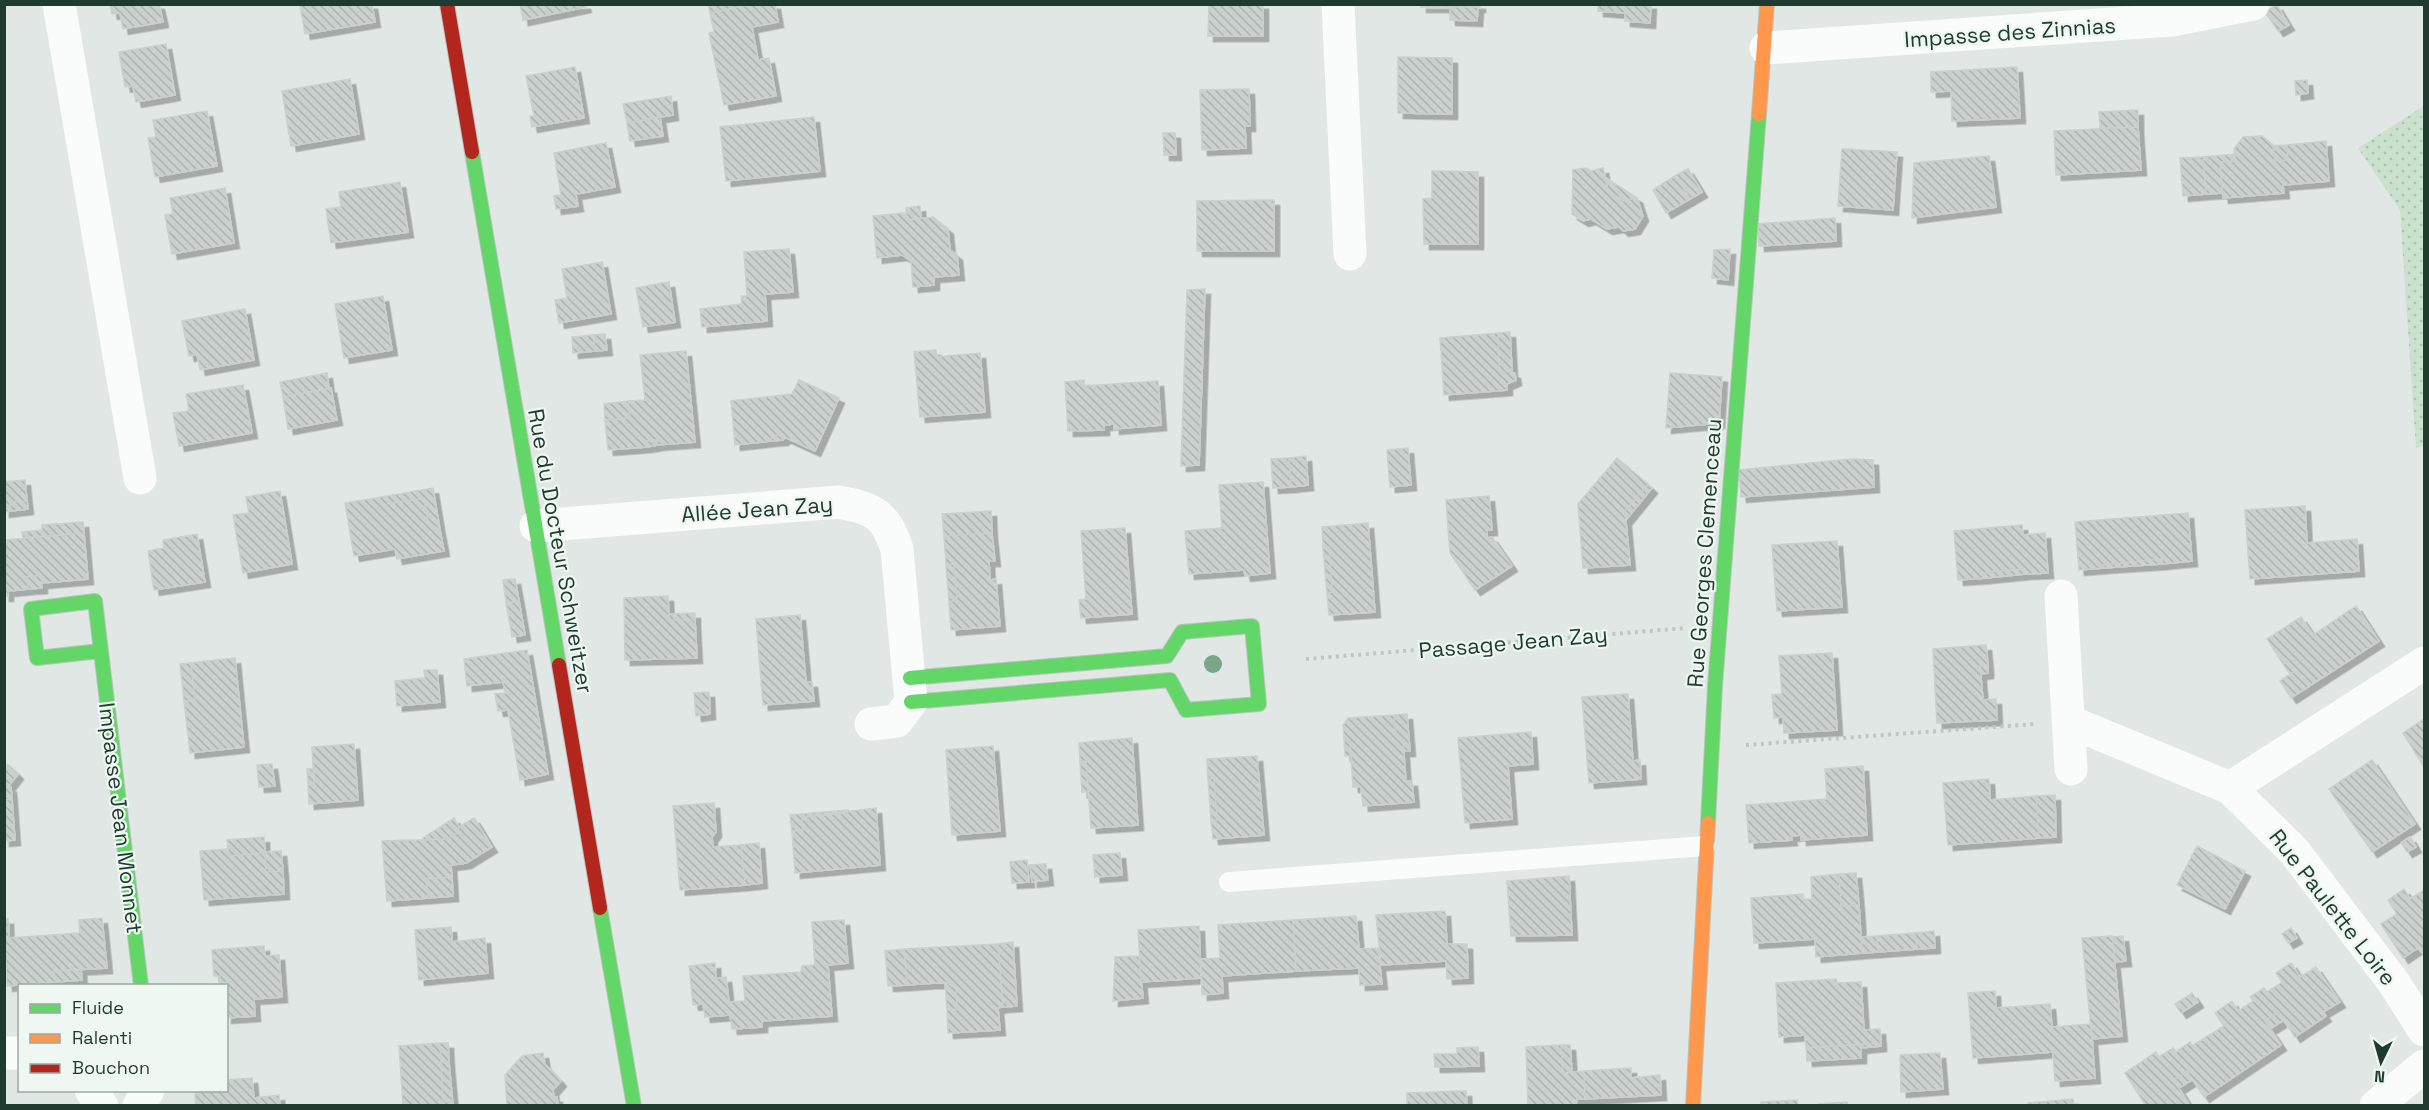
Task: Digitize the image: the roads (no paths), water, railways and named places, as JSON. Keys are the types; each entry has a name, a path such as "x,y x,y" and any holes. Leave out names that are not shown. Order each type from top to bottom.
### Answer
{"street":[{"path":"59,4 140,478"},
{"name":"Rue du Docteur Schweitzer","path":"447,4 634,1106"},
{"path":"1338,4 1350,254"},
{"name":"Rue Georges Clemenceau","path":"1693,1106 1705,846 1719,626 1766,48 1767,4"},
{"name":"Impasse des Zinnias","path":"1766,48 2172,20 2253,4"},
{"name":"Allée Jean Zay","path":"536,526 839,502 861,506 879,514 890,528 897,549 910,690"},
{"path":"2061,596 2071,769"},
{"name":"Impasse Jean Monnet","path":"100,651 37,658 31,609 95,601 141,984"},
{"path":"1252,626 1259,704 1186,710 1168,668 1182,632 1252,626"},
{"path":"2230,788 2424,663"},
{"path":"910,690 1168,668"},
{"path":"910,690 1168,668"},
{"path":"871,724 897,721 910,690"},
{"name":"Rue Paulette Loire","path":"2068,722 2230,788 2295,851 2394,983 2424,1030"},
{"path":"2376,1106 2424,1066"},
{"path":"92,1092 102,1106"},
{"path":"139,1106 147,1092"}],"lane":[{"path":"1229,882 1705,846"}]}
